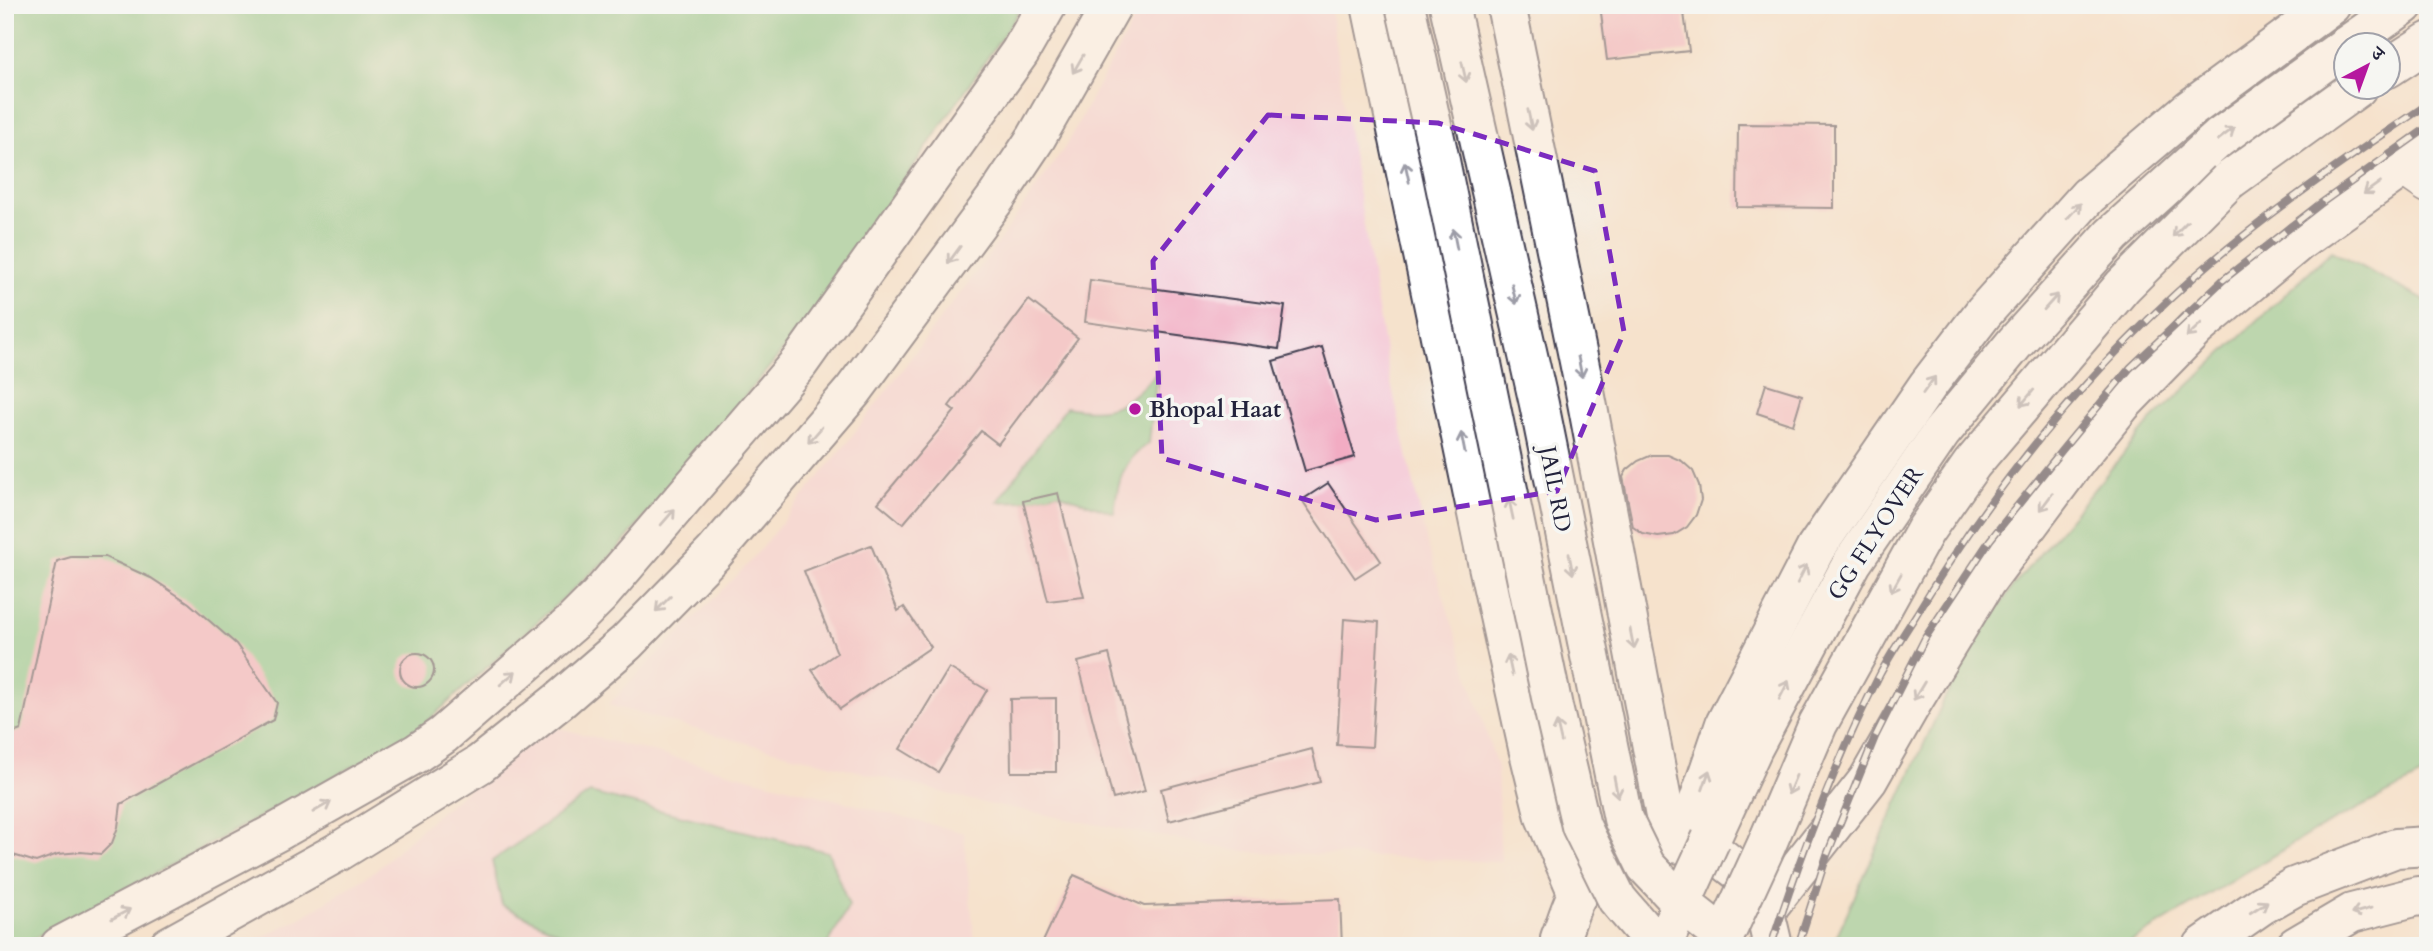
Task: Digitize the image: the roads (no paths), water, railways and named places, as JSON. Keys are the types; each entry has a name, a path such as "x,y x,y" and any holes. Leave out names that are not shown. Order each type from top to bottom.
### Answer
{"main road":[{"path":"60,946 277,832 417,753 443,735 572,623 616,577 799,363 1020,52 1047,5"},
{"path":"169,946 338,852 480,764 626,643 714,553 853,391 996,198 1036,138 1112,5"},
{"path":"1371,5 1528,748 1545,817 1578,894"},
{"name":"JAIL RD","path":"1405,5 1581,826 1618,899 1660,946"},
{"name":"JAIL RD","path":"1449,5 1539,404 1623,819 1646,866 1722,941"},
{"path":"1506,5 1677,844"},
{"path":"1677,844 1725,724 1815,548 1928,385 1976,322 2088,196 2190,109 2331,5"},
{"name":"GG FLYOVER","path":"2366,32 2404,5"},
{"path":"2402,59 2428,42"},
{"name":"GG FLYOVER","path":"1660,946 1753,748 1852,563 1941,433 2015,343 2112,235 2219,138 2332,56"},
{"name":"GG FLYOVER","path":"1722,941 1818,724 1925,531 1972,464 2123,286 2228,181 2338,102"},
{"path":"1769,928 1868,780 1985,583 2122,404 2196,328 2301,240 2419,166"},
{"path":"1561,946 1560,938 1578,894 1587,880 1614,858 1647,845 1677,844 1716,854 1752,882 1769,928"},
{"path":"2203,946 2262,905 2294,887 2396,848 2428,846"},
{"path":"2296,946 2352,913 2418,896 2428,897"}],"railway":[{"path":"1771,946 1820,809 1879,676 1945,569 2008,479 2115,353 2194,277 2279,208 2428,104"},
{"path":"1798,946 1827,855 1875,737 1925,638 1990,540 2130,368 2223,280 2320,204 2428,127"}],"place":[{"name":"Bhopal Haat","path":"1135,409"}]}
